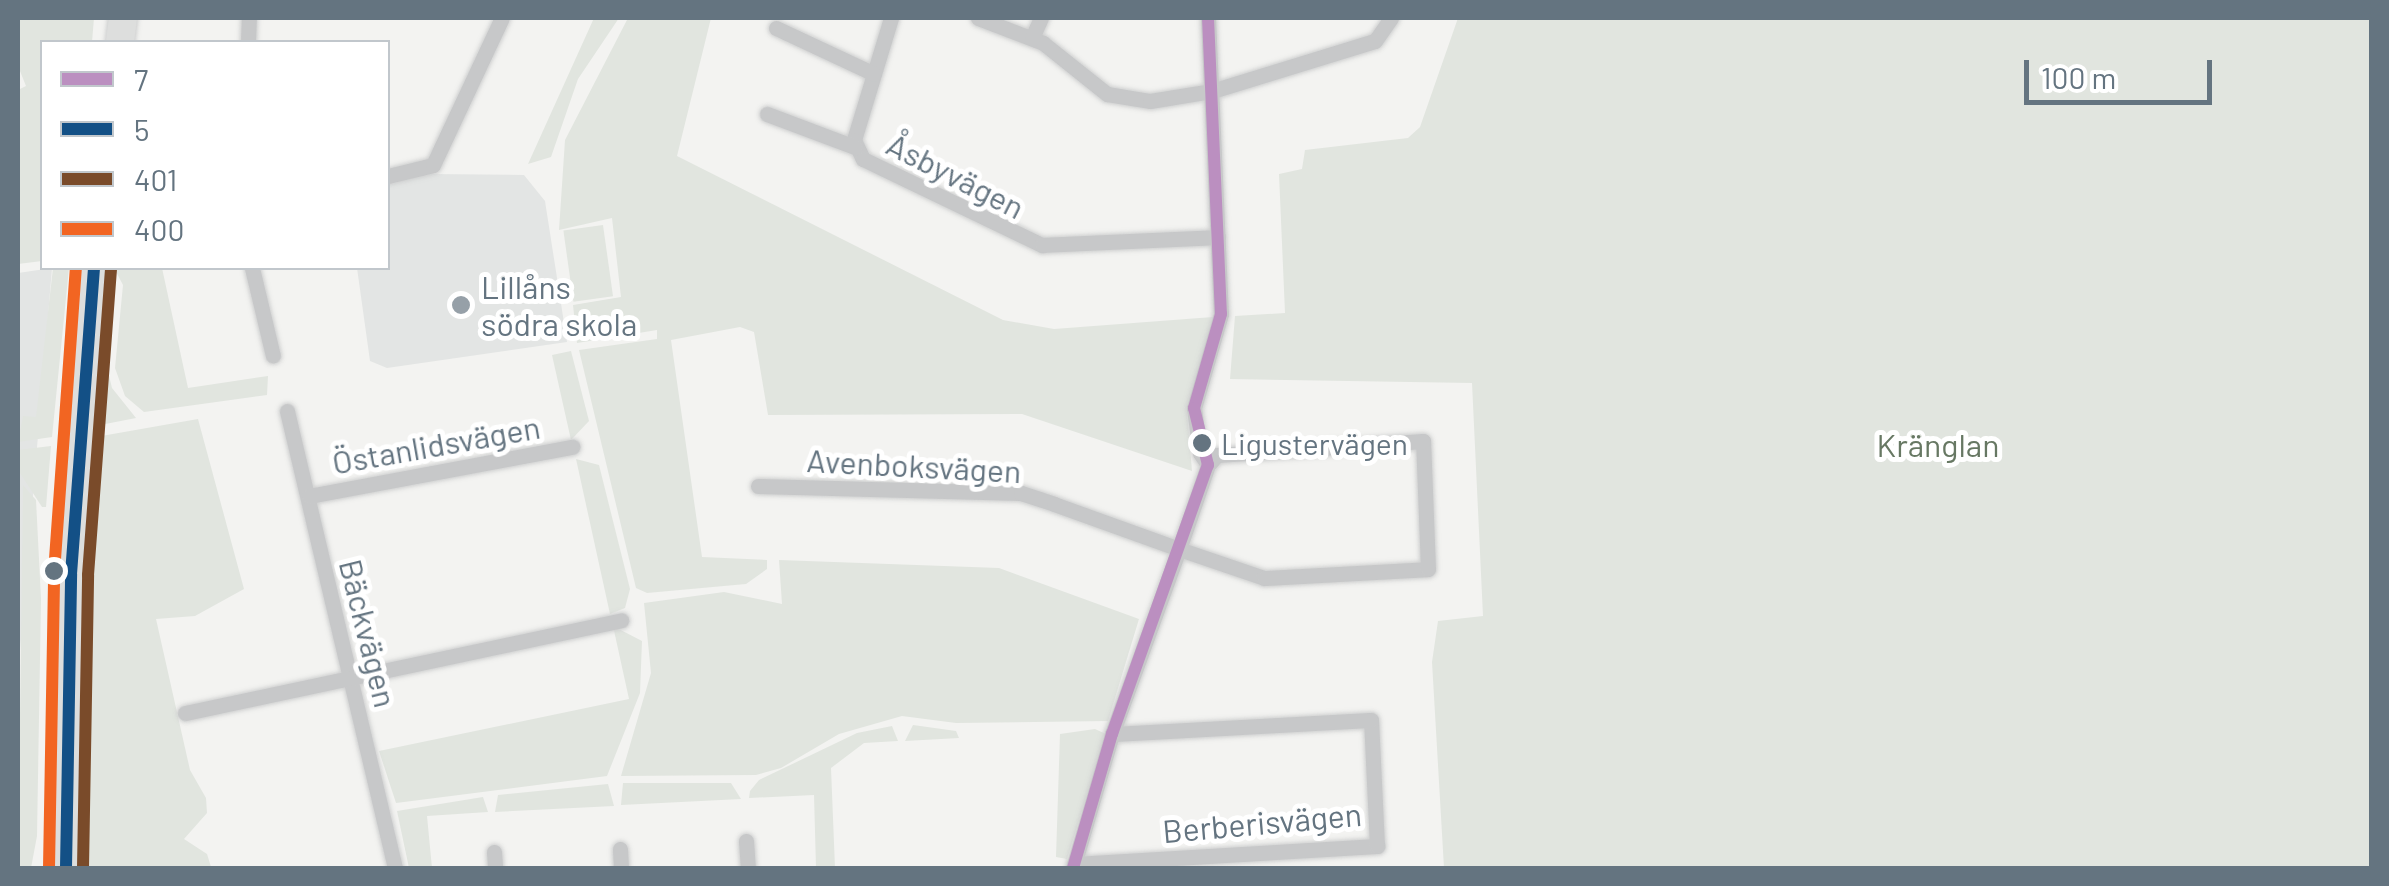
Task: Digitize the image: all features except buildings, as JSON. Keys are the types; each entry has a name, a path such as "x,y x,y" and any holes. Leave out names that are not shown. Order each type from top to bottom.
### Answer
{"highway":[{"path":"48,868 76,270"},
{"path":"71,417 94,270"},
{"path":"66,868 69,453"}],"street":[{"path":"390,176 433,165 502,18"},
{"name":"Åsbyvägen","path":"855,147 890,18"},
{"path":"978,18 1032,38 1107,94 1150,101 1212,91 1375,41 1391,18"},
{"path":"1032,38 1040,18"},
{"path":"1208,18 1221,314 1194,408 1200,453 1208,464"},
{"path":"776,28 874,74"},
{"name":"Åsbyvägen","path":"766,114 855,147 876,167 1042,245 1218,237"},
{"path":"252,270 272,356"},
{"name":"Bäckvägen","path":"287,412 396,868"},
{"path":"1074,866 1112,734 1208,464 1217,455 1423,441 1428,570 1264,578 1179,549"},
{"name":"Östanlidsvägen","path":"309,496 572,447"},
{"name":"Avenboksvägen","path":"758,486 1021,493 1179,549"},
{"path":"185,714 621,620"},
{"name":"Berberisvägen","path":"1074,866 1378,846 1371,720 1112,734"},
{"path":"746,841 748,868"},
{"path":"620,849 621,868"}],"shaded area":[{"name":"Lillåns södra skola","path":"430,174 524,175 545,201 567,342 387,368 370,361 357,270 390,270 390,181"},
{"path":"52,270 18,675 18,273"}],"green space":[{"path":"18,18 94,18 92,40 40,40 40,261 18,264 18,90 26,86 18,66"},
{"path":"594,18 619,18 578,79 551,157 528,164"},
{"path":"628,18 711,18 677,156 1003,320 1054,329 1213,317 1187,412 1192,471 1022,414 768,415 754,332 740,327 671,340 702,557 767,560 767,569 746,584 647,593 636,588 579,350 657,339 657,330 577,343 573,305 621,297 612,218 559,230 565,140"},
{"name":"Kränglan","path":"1458,18 2371,18 2371,868 1444,868 1432,662 1438,621 1483,616 1472,383 1230,379 1235,316 1285,313 1279,174 1302,169 1305,150 1408,138 1420,127"},
{"path":"603,225 613,296 573,302 563,231"},
{"path":"53,270 69,270 52,437 18,442 23,416 36,417"},
{"path":"115,270 162,270 188,388 268,376 267,395 144,412 125,396 115,368 123,285"},
{"path":"101,343 112,388 136,418 90,427"},
{"path":"571,351 589,421 571,440 552,355"},
{"path":"198,419 244,589 195,616 156,619 190,770 206,798 207,813 184,839 207,854 211,867 79,868 90,438"},
{"path":"51,446 46,507 42,507 18,470 18,450"},
{"path":"576,459 599,465 630,589 625,608 610,614"},
{"path":"23,485 36,500 41,599 37,836 31,868 18,868"},
{"path":"779,560 999,568 1139,619 1108,721 956,723 902,716 839,734 781,768 756,775 621,776 651,673 644,603 724,592 782,604"},
{"path":"613,626 642,641 640,693 607,776 396,803 379,751 629,699"},
{"path":"913,725 956,731 959,738 905,741"},
{"path":"892,726 898,741 864,743 831,768 835,868 816,868 814,795 749,798 750,791 759,780 857,733"},
{"path":"1095,729 1106,734 1067,859 1056,857 1060,734"},
{"path":"623,783 731,783 741,799 621,805"},
{"path":"608,784 614,806 495,812 498,795"},
{"path":"483,797 488,812 427,816 432,868 409,868 397,811"}],"transit line":[{"name":"7","path":"1208,18 1221,314 1194,408 1208,465"},
{"name":"400","path":"49,868 54,573 76,270"},
{"name":"5","path":"66,868 71,574 94,270"},
{"name":"401","path":"83,868 88,575 111,270"},
{"name":"7","path":"1073,868 1112,734 1208,465"}],"place":[{"name":"Lillåns södra skola","path":"461,305"},
{"name":"Ligustervägen","path":"1202,443"}]}
